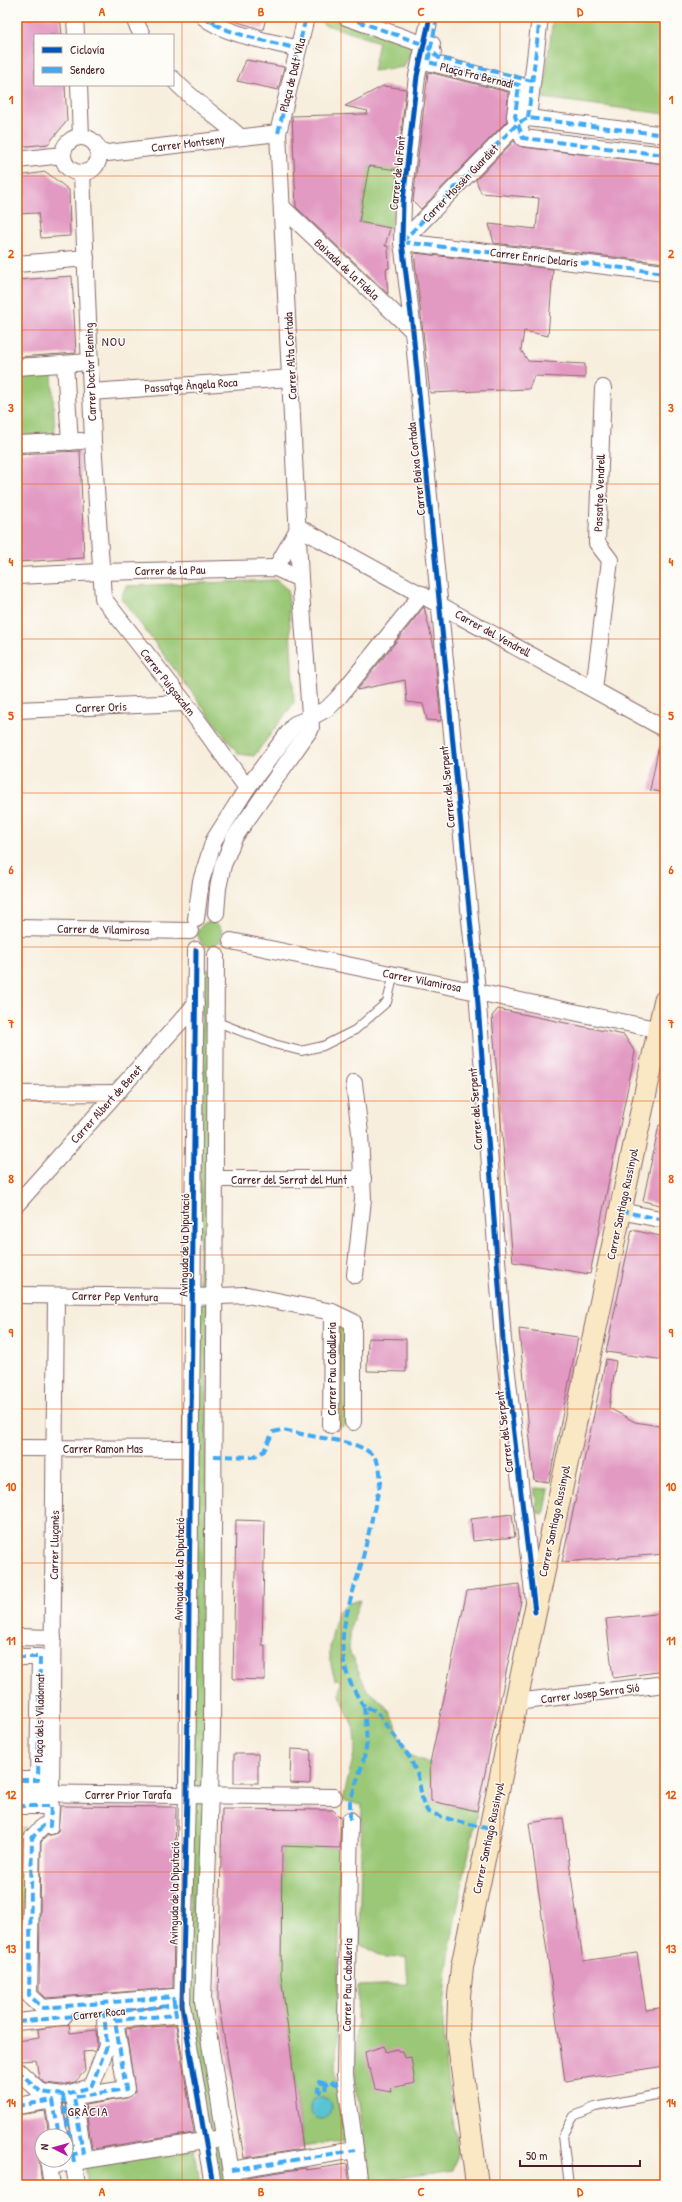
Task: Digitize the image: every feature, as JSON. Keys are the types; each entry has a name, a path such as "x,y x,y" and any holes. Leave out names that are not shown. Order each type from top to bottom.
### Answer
{"street":[{"path":"76,17 76,34"},
{"path":"133,17 142,34"},
{"name":"Plaça de Dalt Vila","path":"278,133 306,17"},
{"path":"346,17 425,45 439,58 532,81"},
{"name":"Carrer de la Font","path":"413,332 402,242 403,201 414,100 430,17"},
{"name":"Plaça Fra Bernadí","path":"437,17 428,62 519,85 515,116 523,121 523,138 665,155"},
{"path":"540,17 532,81 523,121 665,135"},
{"path":"211,19 298,49"},
{"path":"174,80 186,93 220,119 240,137"},
{"path":"79,86 81,136"},
{"name":"Carrer Mossèn Guardiet","path":"402,242 523,121"},
{"name":"Carrer Montseny","path":"99,154 278,133"},
{"name":"Carrer Alta Cortada","path":"226,926 220,880 234,838 311,728 300,579 278,133"},
{"path":"81,136 94,142 99,154 93,168 82,173 71,170 64,161 63,155 67,144 71,140 81,136"},
{"path":"17,160 63,155"},
{"name":"Carrer Doctor Fleming","path":"82,173 100,572"},
{"name":"Baixada de la Fidela","path":"282,208 413,332"},
{"name":"Carrer Enric Delaris","path":"402,242 665,272"},
{"path":"17,264 86,258"},
{"name":"Carrer Baixa Cortada","path":"413,332 440,604"},
{"path":"17,367 90,362"},
{"path":"65,364 70,442"},
{"name":"Passatge Àngela Roca","path":"92,392 291,378"},
{"name":"Passatge Vendrell","path":"594,689 610,560 597,543 603,388"},
{"path":"17,444 93,441"},
{"path":"298,527 276,568 300,579"},
{"name":"Carrer del Vendrell","path":"298,527 665,729"},
{"name":"Carrer de la Pau","path":"17,576 100,572 276,568"},
{"name":"Carrer Puigsacalm","path":"100,572 103,598 185,703 247,788"},
{"path":"193,925 202,915 226,926 222,952 216,955 202,954 196,950 190,938 201,881 214,840 247,788 295,724 328,708 338,698 422,594"},
{"name":"Carrer del Serpent","path":"440,604 476,991 503,1340 535,1612"},
{"name":"Carrer Orís","path":"17,710 185,703"},
{"name":"Carrer de Vilamirosa","path":"17,928 193,925"},
{"name":"Carrer Vilamirosa","path":"226,926 394,974 662,1030"},
{"name":"Avinguda de la Diputació","path":"196,950 186,1795 178,2005 206,2141 213,2185"},
{"path":"216,955 217,1022 212,1730 204,2001 232,2178 355,2150"},
{"name":"Carrer Santiago Russinyol","path":"477,2185 458,2036 459,1996 462,1967 516,1702 620,1211 662,1030 665,1002"},
{"name":"Carrer Albert de Benet","path":"17,1204 196,1004"},
{"name":"Carrer del Serrat del Munt","path":"354,1083 363,1179 363,1199 355,1275"},
{"path":"17,1094 116,1093"},
{"name":"Carrer del Serrat del Munt","path":"215,1179 363,1179"},
{"path":"620,1211 665,1220"},
{"name":"Carrer Pep Ventura","path":"17,1295 193,1298 214,1295"},
{"name":"Carrer Pau Caballeria","path":"214,1295 262,1296 332,1312 353,1322 353,1422"},
{"name":"Carrer Lluçanès","path":"51,1794 56,1296"},
{"name":"Carrer Pau Caballeria","path":"331,1425 332,1312"},
{"name":"Carrer Ramon Mas","path":"17,1448 190,1449"},
{"path":"17,1637 52,1638"},
{"name":"Plaça dels Viladomat","path":"17,1657 40,1657 38,1780 17,1780"},
{"name":"Carrer Josep Serra Sió","path":"516,1702 665,1684"},
{"name":"Carrer Prior Tarafa","path":"17,1793 334,1797"},
{"path":"17,1806 51,1806 50,1826 43,1826 32,1838 30,1995 43,2008 173,1996 178,2005 176,2015 114,2020 126,2089 74,2097 84,2153 74,2156"},
{"name":"Carrer Pau Caballeria","path":"350,1820 345,2075 360,2185"},
{"name":"Carrer Roca","path":"17,2022 178,2005"},
{"path":"17,2070 41,2092 63,2095 91,2087 107,2046 104,2012"},
{"path":"63,2095 67,2128"},
{"path":"17,2106 53,2100 58,2128"},
{"path":"74,2157 226,2138"},
{"path":"49,2168 52,2185"},
{"path":"73,2168 77,2185"}],"lane":[{"path":"217,1022 274,1044 301,1051 323,1046 355,1030 387,1002 394,974"},
{"path":"569,2185 563,2136 574,2116 595,2107 665,2093"}],"green space":[{"path":"321,17 327,17 413,46 404,67 373,71 379,42 323,24"},
{"path":"553,17 665,17 665,114 543,98"},
{"path":"369,166 400,170 397,199 390,228 359,222"},
{"path":"52,375 55,434 17,436 17,377"},
{"path":"276,580 288,590 294,703 254,756 238,754 121,598 126,586"},
{"path":"210,922 218,926 222,934 218,942 210,946 202,942 198,934 202,926"},
{"path":"202,969 212,970 209,1290 199,1291"},
{"path":"198,1302 208,1302 205,1789 191,1789"},
{"path":"338,1323 346,1327 346,1425 338,1428"},
{"path":"534,1488 549,1489 545,1511 543,1514 538,1513"},
{"path":"360,1600 351,1626 349,1650 367,1690 385,1705 394,1719 400,1739 411,1756 430,1763 431,1801 477,1811 451,1943 444,1995 444,2054 458,2154 453,2170 370,2182 355,2077 358,1986 408,1984 406,1957 385,1958 359,1944 362,1805 343,1800 356,1745 355,1732 340,1695 341,1680 335,1679 330,1661 330,1646 337,1612 349,1603"},
{"path":"192,1802 204,1802 199,2001 220,2134 209,2135 187,2004"},
{"path":"17,1827 25,1827 23,1991 17,1992"},
{"path":"282,1846 341,1848 336,2076 344,2140 303,2147 281,1975"},
{"path":"221,2143 228,2185 218,2185 211,2145"},
{"path":"195,2149 200,2185 88,2185 85,2166"}],"water":[{"path":"321,2097 329,2100 332,2108 329,2116 321,2119 313,2116 310,2108 313,2100"}],"building":[{"path":"17,17 60,17 62,34 34,34 34,86 65,86 67,121 48,144 17,147"},
{"path":"222,17 266,17 263,30"},
{"path":"246,60 284,67 278,90 237,81"},
{"path":"428,72 508,92 507,121 421,209 413,201"},
{"path":"383,86 406,89 397,170 369,166 359,222 390,228 385,246 388,246 389,268 386,269 388,294 296,207 292,116 367,114 368,111 345,106"},
{"path":"514,141 522,147 665,164 665,263 494,243 489,224 536,229 539,198 481,193 476,180"},
{"path":"46,172 69,190 70,236 41,238 38,213 17,214 17,176"},
{"path":"414,253 553,269 548,336 524,331 521,350 528,361 585,364 585,378 534,376 529,389 430,393"},
{"path":"72,276 76,353 17,357 17,280"},
{"path":"80,451 84,558 17,562 17,454"},
{"path":"424,607 434,648 441,721 427,720 423,704 407,702 405,680 357,690"},
{"path":"659,745 665,746 665,793 650,790"},
{"path":"498,1009 624,1035 635,1052 590,1274 513,1262 492,1016"},
{"path":"659,1125 665,1125 665,1206 643,1201"},
{"path":"632,1230 665,1237 665,1360 606,1352"},
{"path":"519,1329 578,1337 549,1482 534,1480"},
{"path":"368,1338 406,1339 406,1372 367,1371"},
{"path":"606,1359 616,1361 609,1408 635,1422 665,1427 665,1554 562,1562"},
{"path":"512,1514 515,1537 473,1541 471,1519"},
{"path":"236,1520 265,1521 262,1645 265,1645 265,1680 233,1679"},
{"path":"519,1584 521,1601 477,1811 431,1801 430,1763 467,1591"},
{"path":"665,1613 665,1671 613,1678 606,1619"},
{"path":"291,1749 311,1750 310,1784 290,1783"},
{"path":"234,1754 258,1754 258,1783 234,1783"},
{"path":"60,1806 176,1807 173,1988 46,1998 39,1991 41,1842 47,1836 58,1831"},
{"path":"222,1809 333,1810 341,1818 340,1848 282,1846 281,1975 303,2149 244,2158 218,2000"},
{"path":"563,1818 583,1961 637,1953 646,2010 665,2007 665,2066 565,2081 529,1823"},
{"path":"69,2024 70,2033 96,2030 97,2045 95,2051 83,2052 85,2071 75,2082 62,2085 45,2083 39,2078 36,2060 20,2061 17,2041 39,2038 38,2029"},
{"path":"176,2025 194,2133 92,2149 85,2105 127,2098 135,2092 126,2029"},
{"path":"384,2046 385,2052 397,2049 398,2051 402,2051 404,2058 411,2057 415,2083 390,2088 391,2092 375,2089 370,2069 368,2069 365,2052"},
{"path":"63,2104 66,2104 70,2128 67,2128"},
{"path":"45,2111 48,2128 34,2128 34,2168 40,2168 42,2185 17,2185 17,2115"},
{"path":"347,2164 350,2185 248,2185 247,2177 306,2168 306,2170"}],"marked path":[{"path":"204,17 213,23 236,33 298,49"},
{"path":"212,24 216,17"},
{"path":"278,133 306,17"},
{"path":"346,17 425,45 439,58 532,81"},
{"path":"437,17 428,62 519,85 515,116 523,138 665,155"},
{"path":"528,118 540,17"},
{"path":"402,242 518,123 528,118 665,135"},
{"path":"402,242 665,273"},
{"path":"620,1211 665,1220"},
{"path":"214,1456 253,1457 264,1451 273,1432 283,1430 357,1446 366,1450 373,1456 378,1464 380,1475 379,1489 343,1634 343,1651 346,1669 352,1687 364,1706"},
{"path":"17,1657 40,1657 38,1780 17,1780"},
{"path":"350,1820 350,1802 363,1762 367,1743 364,1706 376,1711 410,1758 418,1776 423,1803 428,1812 452,1820 490,1829"},
{"path":"17,1806 51,1806 50,1826 43,1826 32,1838 29,1995 43,2008 173,1997 176,2015 115,2020 126,2089 74,2097 83,2153 74,2154"},
{"path":"17,2022 178,2005"},
{"path":"17,2070 41,2092 63,2095 91,2087 107,2046 104,2012"},
{"path":"326,2084 319,2082 318,2090 321,2092 325,2091 326,2084 330,2081 335,2084 339,2083"},
{"path":"63,2095 68,2128"},
{"path":"17,2106 53,2100 58,2128"},
{"path":"231,2170 355,2150"}],"cycle path":[{"path":"430,17 417,76 403,201 402,242 413,331 477,991 503,1340 535,1612"},
{"path":"196,950 187,1795 182,2005 213,2185"}],"district":[{"name":"NOU","path":"114,341"},
{"name":"GRÀCIA","path":"88,2111"}]}
